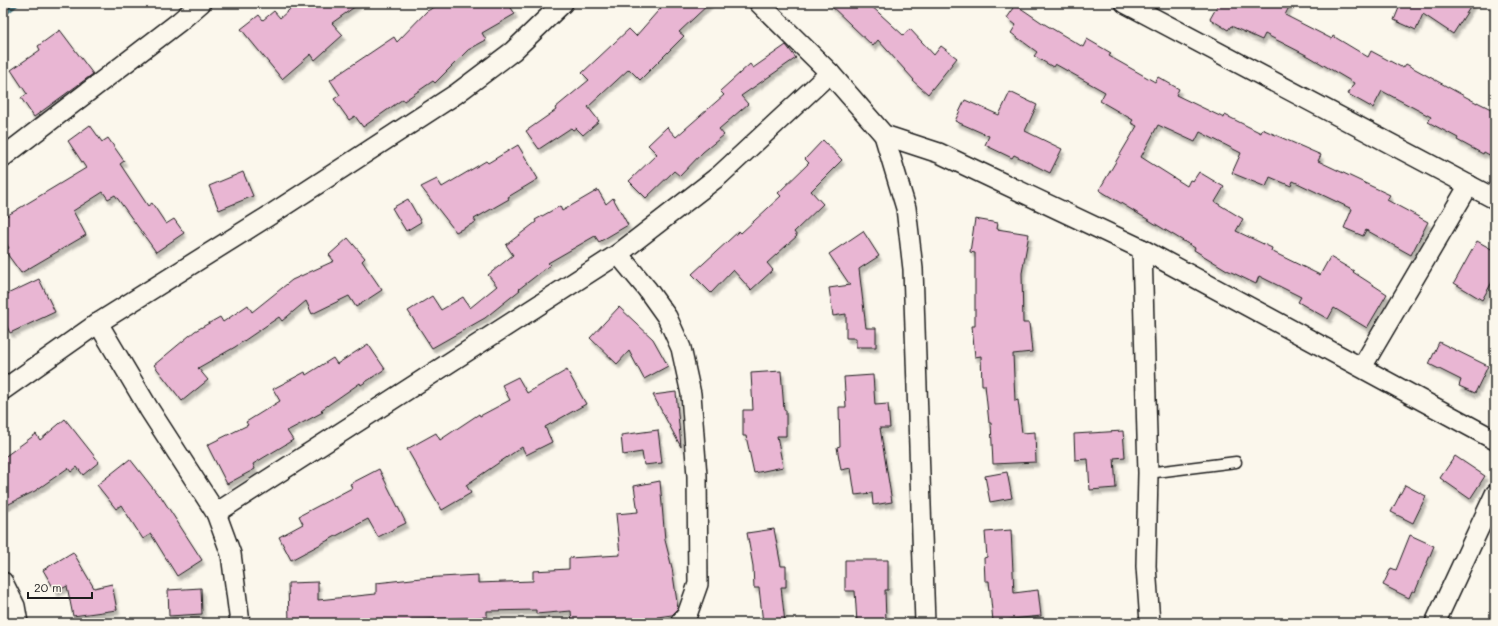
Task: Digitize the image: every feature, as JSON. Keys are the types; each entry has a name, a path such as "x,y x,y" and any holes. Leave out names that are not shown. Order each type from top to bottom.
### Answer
{"street":[{"path":"3,157 179,22 201,3"},
{"path":"3,390 98,323 267,217 456,94 513,50 563,3"},
{"path":"759,3 830,73 884,136 906,208 913,269 925,623"},
{"path":"1125,3 1495,199"},
{"path":"216,513 618,254 720,175 830,73"},
{"path":"884,136 939,152 1142,249 1495,440"},
{"path":"1362,367 1469,185"},
{"path":"1142,249 1148,473 1146,566 1150,623"},
{"path":"618,254 647,289 667,317 681,348 691,394 697,476 698,584 686,615 680,623"},
{"path":"98,323 149,409 216,513 231,554 240,623"},
{"path":"1435,623 1495,494"},
{"path":"3,582 15,606 18,623"}],"lane":[{"path":"1148,473 1236,462"}],"building":[{"path":"297,3 360,3 332,23 343,35 315,60 311,54 282,79 241,29 259,15 263,20 274,11 280,18"},
{"path":"442,3 508,3 515,14 482,33 486,40 468,50 435,83 433,81 404,101 403,99 363,127 355,116 349,120 334,99 340,95 330,80 394,37 397,42 427,11"},
{"path":"665,3 710,3 679,32 684,36 640,80 629,69 588,107 599,121 583,135 576,128 573,130 571,128 539,149 526,131 556,110 555,108 589,80 582,73 629,29 636,36"},
{"path":"828,3 868,3 903,35 910,29 934,55 941,46 957,58 928,94 913,81 914,80 878,40 873,46"},
{"path":"1219,3 1291,3 1285,15 1332,39 1333,36 1368,57 1371,51 1403,68 1406,64 1477,103 1495,111 1495,158 1484,152 1483,154 1457,140 1458,138 1428,122 1431,117 1382,91 1373,108 1348,94 1354,83 1310,57 1265,34 1262,40 1231,26 1228,30 1210,19"},
{"path":"1401,3 1473,3 1453,34 1423,14 1416,30 1394,20"},
{"path":"1016,5 1083,47 1087,39 1111,53 1109,56 1155,82 1158,77 1179,89 1176,95 1224,118 1225,115 1261,133 1262,129 1321,155 1318,161 1390,195 1387,200 1428,222 1411,255 1366,230 1363,236 1344,228 1352,209 1293,181 1291,186 1270,177 1266,187 1232,173 1241,153 1200,132 1195,142 1158,125 1141,157 1187,186 1190,180 1193,181 1199,172 1224,187 1215,202 1243,219 1236,231 1272,248 1271,251 1320,275 1330,257 1354,271 1353,272 1387,294 1367,328 1334,308 1328,319 1298,302 1301,297 1259,276 1256,284 1227,270 1194,250 1195,248 1099,190 1137,126 1131,123 1133,120 1100,101 1105,92 1055,64 1053,67 1034,56 1037,52 1011,33 1016,25 1007,18"},
{"path":"60,30 93,74 34,117 21,98 27,94 11,70 40,50 38,46"},
{"path":"786,45 796,58 741,96 748,104 719,129 724,135 703,152 680,176 674,171 646,198 629,181 657,154 648,145 667,127 676,137 724,95 720,91 750,64 753,68"},
{"path":"1010,92 1037,105 1025,131 1062,149 1050,173 1014,155 1012,158 985,145 989,136 955,121 965,100 999,115"},
{"path":"90,125 102,142 108,138 124,161 120,164 148,206 152,203 166,224 174,219 184,233 156,252 115,195 108,199 103,192 73,211 86,235 21,273 5,251 9,248 3,238 3,218 86,168 68,141"},
{"path":"823,140 842,160 811,191 823,204 794,232 797,236 767,263 773,270 751,290 733,270 711,293 692,274 739,231 741,233 781,196 778,193 809,163 805,159"},
{"path":"518,145 538,179 508,197 509,199 474,219 476,222 456,232 421,187 437,179 442,187 486,161 488,163"},
{"path":"243,172 253,196 219,210 209,186"},
{"path":"598,190 606,204 613,198 628,225 599,242 595,236 548,263 550,265 485,318 432,348 408,311 432,296 441,310 463,297 470,308 497,286 488,275 513,255 506,245 536,222 535,220 560,206 562,211"},
{"path":"408,199 421,222 406,231 392,208"},
{"path":"975,219 998,223 997,229 1029,234 1022,273 1023,323 1029,323 1032,352 1013,354 1015,401 1018,400 1022,433 1035,432 1036,462 993,464 991,423 989,423 985,385 982,385 981,356 975,357 972,326 975,326 975,253 970,252"},
{"path":"863,231 879,256 859,269 866,328 876,328 876,347 856,347 856,338 846,338 846,314 833,316 829,288 850,285 829,254"},
{"path":"348,238 365,258 362,261 382,290 356,307 349,296 312,314 306,301 282,321 279,317 235,347 198,368 208,380 182,401 154,365 195,331 220,317 223,322 248,305 252,312 292,280 334,261 329,255"},
{"path":"1477,241 1495,251 1495,277 1482,300 1454,283"},
{"path":"39,279 55,312 10,333 3,318 3,296"},
{"path":"619,307 653,339 668,366 644,379 629,351 617,364 590,338"},
{"path":"1439,342 1488,366 1475,393 1459,386 1461,380 1429,364"},
{"path":"368,344 385,369 361,385 360,383 321,410 323,412 287,431 293,440 253,464 255,469 227,484 207,445 248,425 246,422 280,401 273,389 305,372 306,375 333,358 337,364"},
{"path":"567,370 586,404 545,427 552,442 526,455 522,447 466,485 471,493 442,510 407,449 436,433 440,440 479,414 480,416 510,400 502,385 518,377 527,393"},
{"path":"781,371 784,410 786,410 786,436 777,436 783,467 754,473 746,436 743,436 743,410 753,410 751,373"},
{"path":"873,375 875,405 888,404 890,428 880,428 892,502 873,505 872,493 855,495 851,468 841,470 837,447 840,446 839,407 846,407 844,377"},
{"path":"676,392 681,447 653,395"},
{"path":"65,419 99,462 83,475 77,467 71,472 68,468 35,491 3,507 3,458 36,434 40,440"},
{"path":"658,430 662,463 644,465 642,452 623,455 621,435"},
{"path":"1123,431 1125,457 1114,458 1116,488 1090,490 1088,459 1075,460 1074,434"},
{"path":"1455,456 1485,476 1470,499 1440,478"},
{"path":"130,459 159,496 160,495 202,560 177,576 151,534 143,539 121,505 116,509 97,485"},
{"path":"379,469 406,523 378,537 368,519 291,560 279,537 303,524 299,516 352,488 350,484"},
{"path":"1007,472 1012,498 990,502 985,476"},
{"path":"660,481 665,540 672,568 678,609 672,615 657,617 658,623 637,623 637,620 572,623 571,611 536,614 536,610 487,611 487,617 410,620 410,623 289,623 288,583 318,582 318,600 376,594 376,583 421,578 478,575 478,583 533,581 533,571 569,569 569,558 620,555 616,514 638,512 634,486"},
{"path":"1405,485 1426,496 1413,523 1391,512"},
{"path":"774,529 781,566 786,566 786,587 781,587 785,623 763,623 759,588 754,588 753,566 747,533"},
{"path":"1011,530 1014,593 1038,590 1041,616 993,621 989,581 985,581 984,558 987,557 985,532"},
{"path":"1410,535 1434,546 1415,592 1412,591 1409,598 1383,585 1391,568 1396,570"},
{"path":"73,552 94,588 112,584 117,610 73,616 67,586 56,592 43,570"},
{"path":"845,560 888,560 888,590 885,590 886,622 857,623 855,591 845,591"},
{"path":"201,588 202,614 169,616 168,590"}],"waterway":[{"path":"3,14 17,3"}]}
